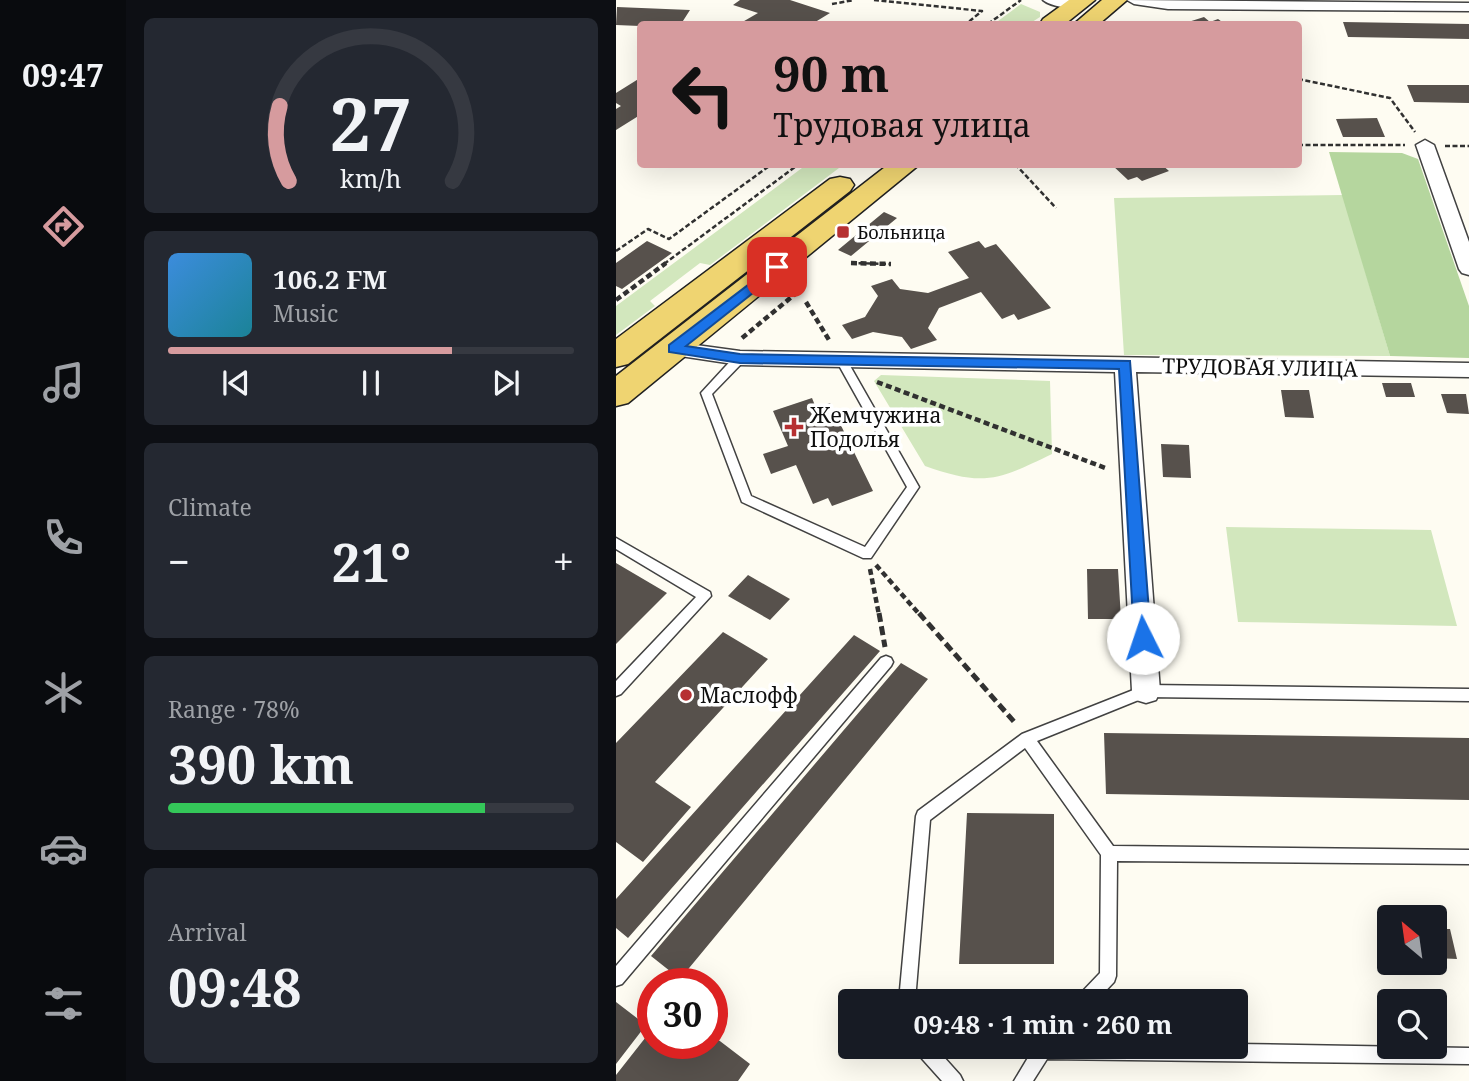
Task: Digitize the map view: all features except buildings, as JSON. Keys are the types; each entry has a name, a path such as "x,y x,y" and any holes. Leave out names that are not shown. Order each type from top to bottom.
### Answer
{"main road":[{"path":"1059,21 1094,7"},
{"path":"619,375 865,176 893,168"},
{"path":"619,375 674,349 865,176"}],"street":[{"path":"1050,0 1094,7"},
{"path":"1133,0 1168,5 1469,7"},
{"path":"1425,145 1469,270"},
{"name":"ТРУДОВАЯ УЛИЦА","path":"674,349 731,357 1469,370"},
{"path":"1125,365 1146,691"}],"lane":[{"path":"731,357 706,393 746,499 867,554 913,487 851,360"},
{"path":"616,543 705,596 616,690"},
{"path":"616,978 886,662"},
{"path":"908,989 923,816 1027,739 1146,691 1469,695"},
{"path":"1027,739 1109,853 1108,976 1097,989"},
{"path":"1109,853 1469,857"},
{"path":"1248,1052 1469,1056"},
{"path":"934,1059 954,1081"},
{"path":"1023,1081 1037,1059"}],"path":[{"path":"832,4 854,0"},
{"path":"874,0 982,11 970,21"},
{"path":"1014,0 1020,0"},
{"path":"992,21 1020,0"},
{"path":"1302,80 1390,98 1425,145"},
{"path":"1302,145 1469,146"},
{"path":"616,251 648,229 669,239 767,168"},
{"path":"616,300 794,168"},
{"path":"1018,168 1056,208"},
{"path":"852,263 891,264"},
{"path":"731,357 800,290"},
{"path":"806,302 851,360 874,381 1132,479"},
{"path":"867,554 886,662"},
{"path":"867,554 997,700 1027,739"}],"green space":[{"path":"1021,4 1040,12 1040,17 1034,21 998,21"},
{"path":"1329,152 1402,153 1418,159 1469,306 1469,358 1390,356"},
{"path":"802,168 839,168 710,265 700,263 650,301 655,306 616,335 616,306"},
{"path":"1343,195 1390,356 1124,355 1114,198"},
{"path":"881,375 1050,381 1052,454 1018,470 990,478 962,477 925,466 874,381"},
{"path":"1226,527 1431,530 1457,626 1238,622"}],"place":[{"name":"Больница","path":"843,232"},
{"name":"Жемчужина Подолья","path":"794,427"},
{"name":"Маслофф","path":"686,695"}],"route":[{"path":"777,267 674,349 740,358 1125,365 1143,638"}]}
